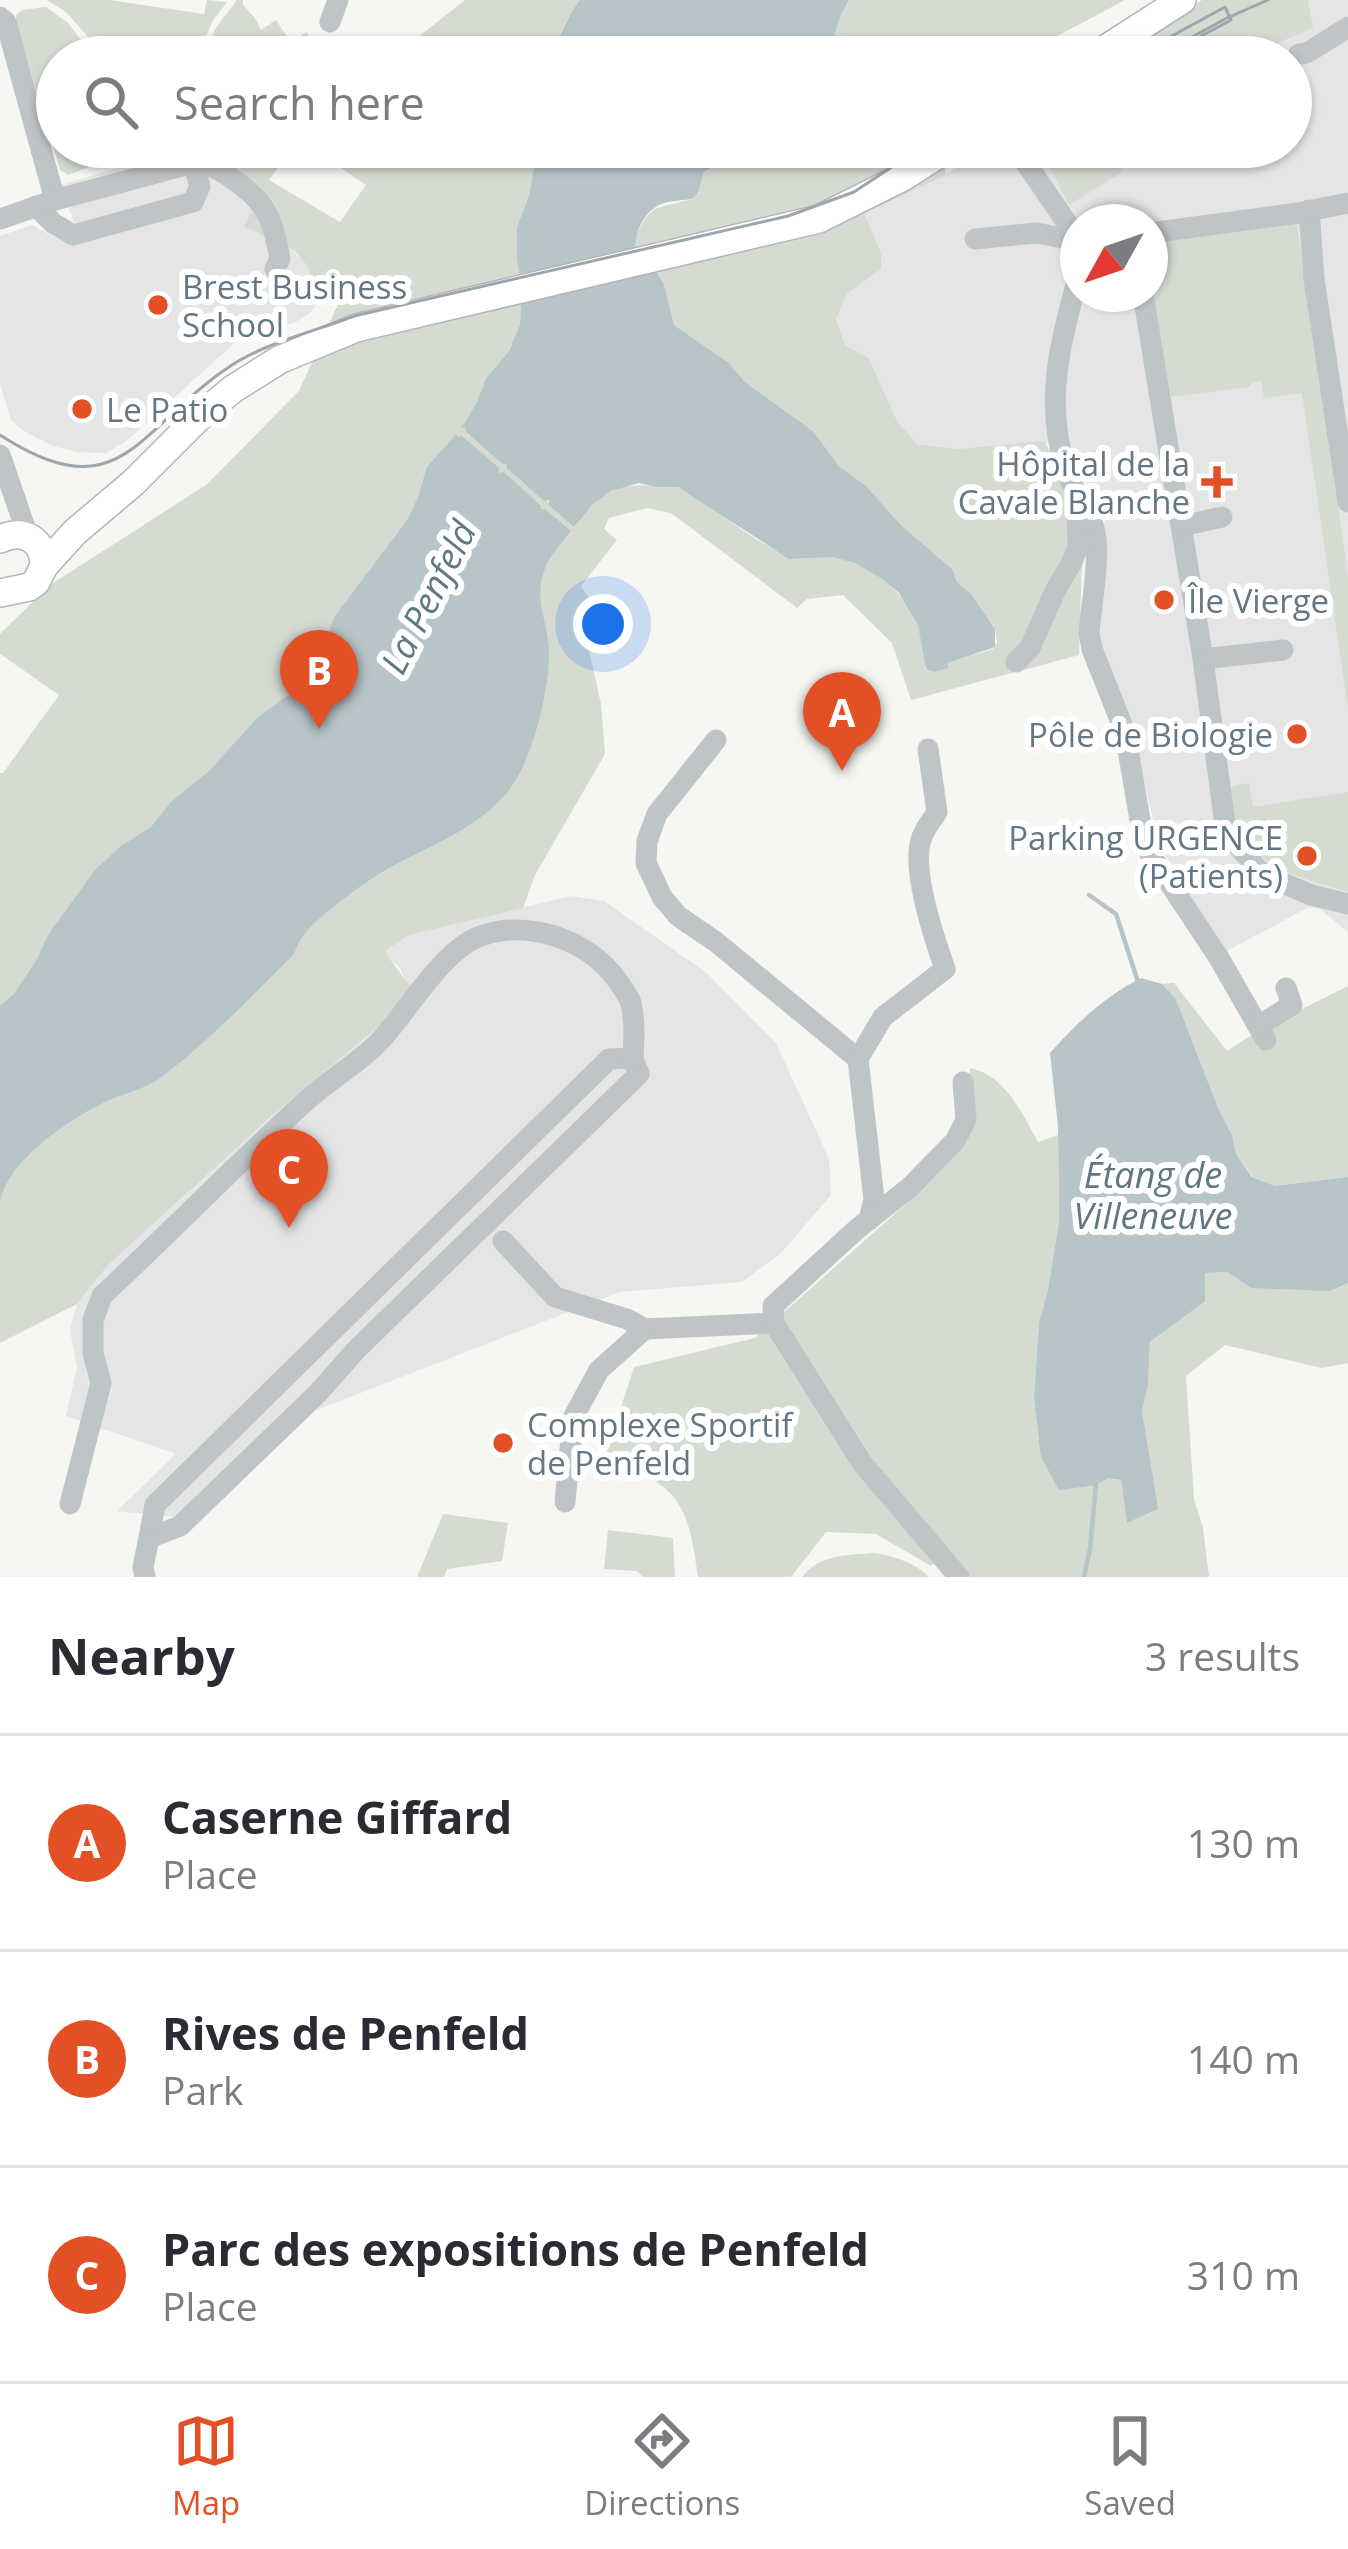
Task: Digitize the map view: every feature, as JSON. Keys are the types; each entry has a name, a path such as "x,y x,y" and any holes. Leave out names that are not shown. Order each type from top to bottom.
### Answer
{"main road":[{"path":"1126,36 1182,0"},
{"path":"4,589 20,590 36,582 44,566 92,516 133,484 199,417 279,360 356,328 791,228 843,209 917,168"},
{"path":"20,538 58,534 92,516"},
{"path":"20,538 43,551 44,566"}],"street":[{"path":"0,17 6,22 36,161"},
{"path":"1312,50 1348,27"},
{"path":"37,168 53,223 73,235 193,202 200,186 195,168"},
{"path":"0,219 174,168"},
{"path":"214,168 263,204 273,224 280,259 275,269"},
{"path":"1031,168 1060,210"},
{"path":"1168,231 1348,203"},
{"path":"1309,210 1314,279 1338,371 1348,502"},
{"path":"975,239 1036,232 1060,237"},
{"path":"1069,312 1058,353 1054,409 1058,442 1096,538 1089,633 1126,732 1150,854 1262,1033 1292,1004 1286,988"},
{"path":"1146,312 1226,832 1262,874 1311,896 1348,904"},
{"path":"0,455 20,538"},
{"path":"1016,662 1030,648 1072,562 1078,547 1077,516 1083,507"},
{"path":"1182,526 1222,517"},
{"path":"1203,659 1283,650"},
{"path":"716,740 657,814 647,841 646,863 662,897 678,916 859,1059"},
{"path":"869,1220 874,1199 859,1059 883,1017 945,969 917,858 922,834 938,812 928,749"},
{"path":"70,1504 101,1383 93,1353 93,1320 101,1296 312,1095 368,1053 426,984 476,938 506,931 542,933 577,944 607,966 630,999 638,1074 179,1526 149,1538"},
{"path":"145,1577 154,1505 608,1059 633,1058"},
{"path":"959,1577 862,1463 774,1323 772,1306 909,1188 955,1141 967,1120 963,1082"},
{"path":"503,1241 555,1297 636,1324 774,1323"},
{"path":"565,1502 573,1418 598,1370 636,1324"}],"shaded area":[{"path":"47,0 109,0 204,14 207,0 227,2 206,36 87,36 66,12"},
{"path":"237,0 243,0 261,30 276,20 286,36 212,36"},
{"path":"465,0 580,0 558,36 419,36"},
{"path":"849,0 1125,0 1057,36 834,36"},
{"path":"1202,0 1308,0 1313,28 1294,36 1148,36"},
{"name":"Hôpital de la Cavale Blanche","path":"1230,0 1348,0 1348,932 1320,909 1309,907 1223,953 1159,844 1131,725 1097,638 1105,516 1063,441 956,449 917,444 897,421 869,358 845,345 836,318 847,294 881,269 881,253 864,213 957,168 1312,168 1312,36 1161,36"},
{"path":"46,7 78,36 36,36 36,89 16,22 22,10"},
{"path":"59,168 87,168 68,175"},
{"name":"Brest Business School","path":"118,168 224,168 261,197 245,226 294,251 322,297 309,314 294,323 248,331 125,442 106,453 53,446 11,420 0,384 0,236 32,225 68,244 76,229 61,185"},
{"path":"225,168 278,168 269,180 340,222 366,185 341,168 534,168 517,227 520,324 509,351 486,378 462,426 466,432 575,526 598,499 617,489 673,486 784,554 856,563 889,584 914,614 922,635 925,669 948,668 947,663 993,649 995,629 957,582 953,570 839,466 813,431 674,325 664,284 637,254 634,240 652,212 694,198 704,172 711,168 945,168 946,175 864,213 881,253 881,269 847,294 836,319 845,345 869,358 897,421 917,444 956,449 1045,441 1083,530 1079,655 911,700 892,643 843,595 807,599 797,608 671,513 647,508 609,518 604,529 617,540 581,586 592,604 578,617 601,704 605,754 535,875 523,908 409,935 385,951 411,987 379,1026 276,1112 107,1266 77,1304 0,1343 0,773 59,695 0,654 0,634 50,585 206,485 299,391 339,302 322,297 295,251 244,226 261,196"},
{"path":"1050,168 1121,168 1122,172 1068,204"},
{"path":"1296,219 1348,576 1348,709 1302,393 1264,398 1261,381 1249,387 1171,397 1155,312 1168,312 1168,238"},
{"path":"1249,783 1253,807 1348,792 1348,892 1280,868 1252,848 1233,816 1230,787"},
{"path":"571,896 604,901 707,973 776,1043 829,1159 831,1195 781,1253 742,1282 620,1292 314,1411 195,1519 117,1511 176,1454 66,1416 77,1367 70,1330 77,1304 107,1266 276,1112 405,981 384,952 408,935"},
{"path":"1174,983 1227,1051 1348,986 1348,1177 1275,1186 1253,1177 1236,1154 1176,999 1162,984"},
{"path":"970,1068 1003,1087 1038,1142 1058,1135 1059,1221 1039,1322 1034,1397 1108,1478 1121,1480 1127,1523 1157,1509 1142,1411 1150,1342 1204,1301 1204,1273 1228,1272 1330,1291 1348,1283 1348,1363 1322,1368 1225,1345 1186,1376 1194,1499 1209,1577 959,1577 942,1556 931,1566 876,1534 826,1532 791,1577 698,1577 686,1520 673,1496 644,1476 602,1465 634,1367 755,1338 916,1195 971,1120"},
{"path":"443,1514 508,1523 502,1561 447,1569 444,1577 417,1577"},
{"path":"608,1530 673,1538 675,1577 604,1569"},
{"path":"875,1553 904,1561 929,1577 802,1577 826,1560"}],"water":[{"path":"580,0 849,0 834,36 558,36"},
{"path":"534,168 711,168 704,172 694,198 651,210 639,229 636,251 664,284 674,325 813,431 839,466 953,570 957,582 995,629 995,647 948,663 948,668 926,669 918,625 899,593 881,578 833,557 789,559 678,487 639,483 611,491 574,527 549,500 544,501 461,428 486,378 509,351 520,324 517,227"},
{"name":"La Penfeld","path":"456,434 571,531 542,578 547,684 518,777 481,817 379,874 327,912 262,986 163,1076 89,1111 40,1145 12,1174 0,1205 0,1006 14,994 48,935 95,870 151,827 258,717 306,676 335,616 408,519 427,467"},
{"name":"Étang de Villeneuve","path":"1141,978 1162,984 1176,999 1236,1154 1252,1177 1275,1186 1348,1177 1348,1283 1330,1291 1251,1288 1228,1272 1205,1273 1205,1301 1150,1342 1142,1411 1158,1509 1127,1523 1121,1480 1108,1478 1096,1485 1059,1490 1041,1457 1034,1397 1039,1322 1059,1221 1058,1126 1050,1053 1092,1011"}],"waterway":[{"path":"1089,895 1116,914 1139,985"},
{"path":"1084,1577 1096,1485"}],"tram line":[{"path":"1194,36 1268,0"},
{"path":"1201,36 1231,20 1225,7"},
{"path":"1172,36 1225,7"},
{"path":"0,435 41,457 74,466 101,464 125,454 226,369 272,345 354,316 788,216 854,192 890,168"}],"place":[{"name":"Brest Business School","path":"158,305"},
{"name":"Le Patio","path":"82,409"},
{"name":"Hôpital de la Cavale Blanche","path":"1217,482"},
{"name":"Île Vierge","path":"1164,600"},
{"name":"Rives de Penfeld","path":"319,729"},
{"name":"Pôle de Biologie","path":"1297,734"},
{"name":"Caserne Giffard","path":"842,771"},
{"name":"Parking URGENCE (Patients)","path":"1307,856"},
{"name":"Parc des expositions de Penfeld","path":"289,1228"},
{"name":"Complexe Sportif de Penfeld","path":"503,1443"}]}
